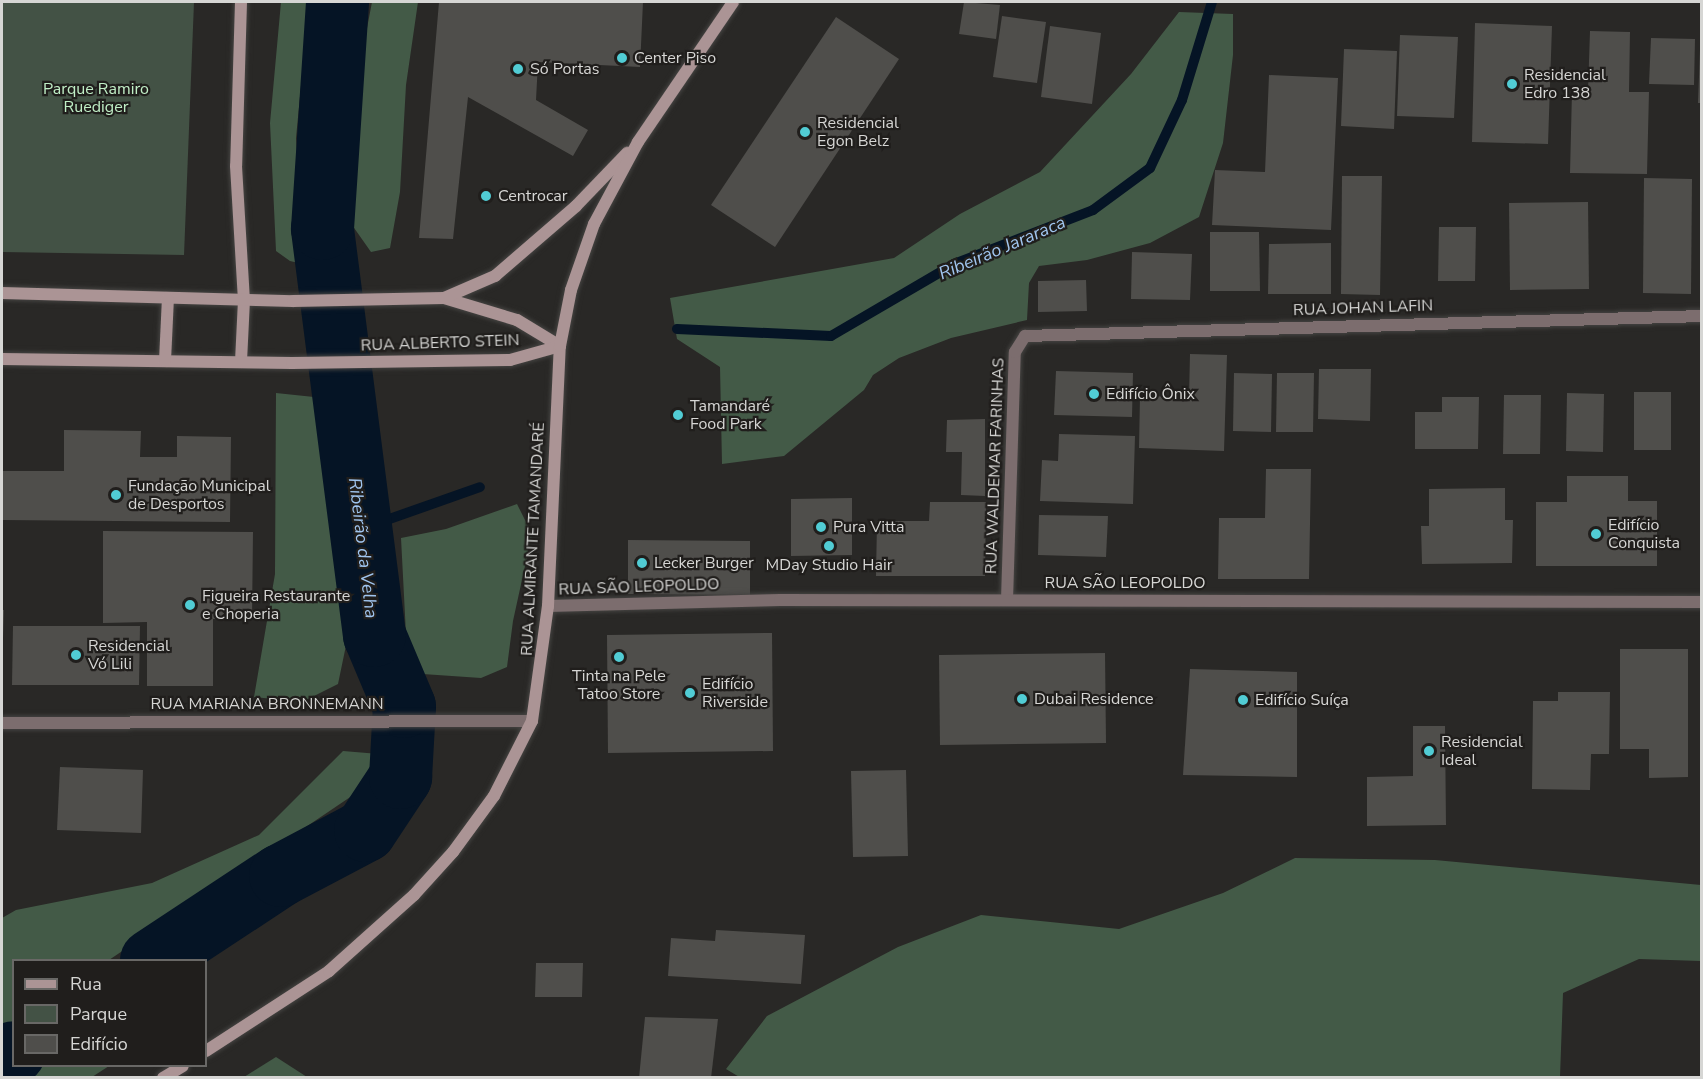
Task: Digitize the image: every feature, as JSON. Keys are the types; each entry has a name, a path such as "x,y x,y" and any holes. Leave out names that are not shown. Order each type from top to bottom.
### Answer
{"street":[{"path":"241,2 236,166 244,300 241,362"},
{"name":"RUA ALMIRANTE TAMANDARÉ","path":"207,1050 329,971 414,895 453,852 494,796 532,721 548,606 560,346 571,290 594,224 638,142 733,2"},
{"path":"444,298 495,276 528,249 638,142"},
{"name":"RUA ALBERTO STEIN","path":"2,293 293,301 444,298 517,320 560,346"},
{"path":"165,361 168,298"},
{"name":"RUA JOHAN LAFIN","path":"1025,336 1701,316"},
{"name":"RUA WALDEMAR FARINHAS","path":"1007,600 1015,352 1025,336"},
{"name":"RUA ALBERTO STEIN","path":"2,359 292,363 510,360 560,346"},
{"name":"RUA SÃO LEOPOLDO","path":"548,606 1007,600 1701,602"},
{"name":"RUA MARIANA BRONNEMANN","path":"2,723 241,719 532,721"},
{"path":"163,1077 180,1067"}],"green space":[{"name":"Parque Ramiro Ruediger","path":"2,2 194,2 184,255 2,252"},
{"path":"281,2 309,2 296,138 303,264 290,261 276,251 270,123"},
{"path":"372,2 418,2 406,85 400,192 390,248 371,252 352,225 355,91"},
{"path":"1179,12 1233,14 1233,55 1223,143 1199,217 1150,243 1087,260 1039,266 1029,283 1027,320 951,338 899,358 873,375 864,390 784,456 722,464 720,367 677,339 670,298 894,258 960,214 1040,172 1131,74"},
{"path":"276,393 333,399 347,533 349,631 338,684 302,702 254,697 275,574"},
{"path":"517,504 532,534 513,621 507,667 481,678 408,673 401,538 446,529"},
{"path":"343,751 379,754 374,781 110,959 12,959 12,1023 2,1029 2,918 16,910 152,883 259,835"},
{"path":"1295,858 1435,860 1701,885 1701,961 1639,959 1563,993 1560,1077 741,1078 726,1069 767,1016 898,947 981,915 1119,929 1223,893"},
{"path":"276,1057 307,1077 244,1077"},
{"path":"36,1067 107,1067 92,1077 14,1077"}],"building":[{"path":"439,2 643,2 640,67 538,62 536,100 588,130 573,156 468,97 453,239 419,238"},
{"path":"964,2 1000,5 996,39 959,34"},
{"path":"1002,16 1046,22 1037,83 993,77"},
{"name":"Residencial Egon Belz","path":"836,17 899,59 775,247 711,205"},
{"name":"Residencial Edro 138","path":"1475,23 1552,26 1548,144 1472,142"},
{"path":"1050,26 1101,33 1092,104 1041,97"},
{"path":"1590,31 1630,32 1629,92 1649,92 1647,174 1570,173 1572,91 1588,91"},
{"path":"1400,35 1458,37 1454,118 1397,116"},
{"path":"1651,38 1695,39 1694,85 1649,84"},
{"path":"1344,49 1397,51 1394,129 1341,126"},
{"path":"1700,50 1702,50 1702,103 1698,103"},
{"path":"1269,75 1338,78 1331,230 1212,225 1215,170 1265,172"},
{"path":"1342,176 1382,176 1380,295 1341,294"},
{"path":"1644,178 1692,179 1691,294 1643,293"},
{"path":"1588,202 1589,289 1510,290 1509,203"},
{"path":"1439,227 1476,227 1475,281 1438,281"},
{"path":"1210,232 1259,232 1260,291 1210,291"},
{"path":"1331,243 1331,294 1268,294 1269,244"},
{"path":"1132,252 1192,254 1190,300 1131,299"},
{"path":"1086,280 1087,311 1038,312 1038,281"},
{"path":"1190,354 1227,355 1224,451 1139,448 1140,396 1189,397"},
{"path":"1319,369 1371,369 1370,421 1318,419"},
{"name":"Edifício Ônix","path":"1056,371 1133,373 1132,417 1054,415"},
{"path":"1234,373 1272,374 1271,432 1233,431"},
{"path":"1277,373 1314,373 1313,432 1276,432"},
{"path":"1634,392 1671,392 1671,450 1634,450"},
{"path":"1567,393 1604,394 1603,452 1566,451"},
{"path":"1504,395 1541,395 1540,454 1503,454"},
{"path":"1442,397 1479,397 1478,449 1415,449 1415,412 1442,412"},
{"path":"985,419 985,496 961,495 962,452 946,452 947,420"},
{"name":"Fundação Municipal de Desportos","path":"64,430 141,431 140,457 177,457 177,436 231,437 230,522 2,520 2,471 64,471"},
{"path":"1059,434 1135,436 1133,504 1040,501 1042,460 1058,461"},
{"path":"1266,469 1311,469 1309,579 1218,579 1219,518 1265,518"},
{"name":"Edifício Conquista","path":"1567,476 1628,476 1628,501 1657,501 1657,566 1536,566 1536,502 1567,502"},
{"path":"1505,488 1505,520 1513,520 1512,563 1422,564 1421,526 1429,526 1429,489"},
{"name":"Pura Vitta","path":"852,498 852,555 791,556 791,499"},
{"path":"930,502 986,502 985,576 876,576 877,521 929,521"},
{"path":"1039,515 1108,516 1106,557 1038,555"},
{"path":"103,531 253,532 252,619 213,619 213,686 147,686 147,622 103,623"},
{"path":"628,540 750,541 750,595 628,594"},
{"path":"2,610 4,610 3,638 2,638"},
{"name":"Residencial Vó Lili","path":"13,626 140,626 139,685 12,685"},
{"name":"Edifício Riverside","path":"772,633 773,751 608,753 607,635"},
{"path":"1620,649 1688,649 1688,777 1649,778 1649,749 1620,749"},
{"name":"Dubai Residence","path":"1105,653 1106,743 940,745 939,655"},
{"name":"Edifício Suíça","path":"1190,669 1297,672 1297,777 1183,775"},
{"path":"1558,692 1610,692 1609,754 1591,754 1590,790 1532,789 1533,701 1558,701"},
{"name":"Residencial Ideal","path":"1413,726 1445,726 1446,825 1367,826 1367,777 1413,776"},
{"path":"60,767 143,770 141,833 57,830"},
{"path":"906,770 908,856 853,857 851,771"},
{"path":"716,930 805,935 801,984 668,976 671,938 715,941"},
{"path":"536,963 583,963 582,997 535,997"},
{"path":"645,1017 718,1019 711,1078 639,1078"}],"waterway":[{"name":"Ribeirão da Velha","path":"153,959 280,875 365,830 400,777 404,706 374,635 322,228 337,2"},
{"name":"Ribeirão Jararaca","path":"677,329 831,336 954,264 1093,210 1150,168 1182,100 1212,2"},
{"name":"Ribeirão Jararaca","path":"361,529 480,487"},
{"name":"Ribeirão da Velha","path":"2,1060 12,1053"}],"place":[{"name":"Center Piso","path":"622,58"},
{"name":"Só Portas","path":"518,69"},
{"name":"Residencial Edro 138","path":"1512,84"},
{"name":"Residencial Egon Belz","path":"805,132"},
{"name":"Centrocar","path":"486,196"},
{"name":"Edifício Ônix","path":"1094,394"},
{"name":"Tamandaré Food Park","path":"678,415"},
{"name":"Fundação Municipal de Desportos","path":"116,495"},
{"name":"Pura Vitta","path":"821,527"},
{"name":"Edifício Conquista","path":"1596,534"},
{"name":"MDay Studio Hair","path":"829,546"},
{"name":"Lecker Burger","path":"642,563"},
{"name":"Figueira Restaurante e Choperia","path":"190,605"},
{"name":"Residencial Vó Lili","path":"76,655"},
{"name":"Tinta na Pele Tatoo Store","path":"619,657"},
{"name":"Edifício Riverside","path":"690,693"},
{"name":"Dubai Residence","path":"1022,699"},
{"name":"Edifício Suíça","path":"1243,700"},
{"name":"Residencial Ideal","path":"1429,751"}]}
